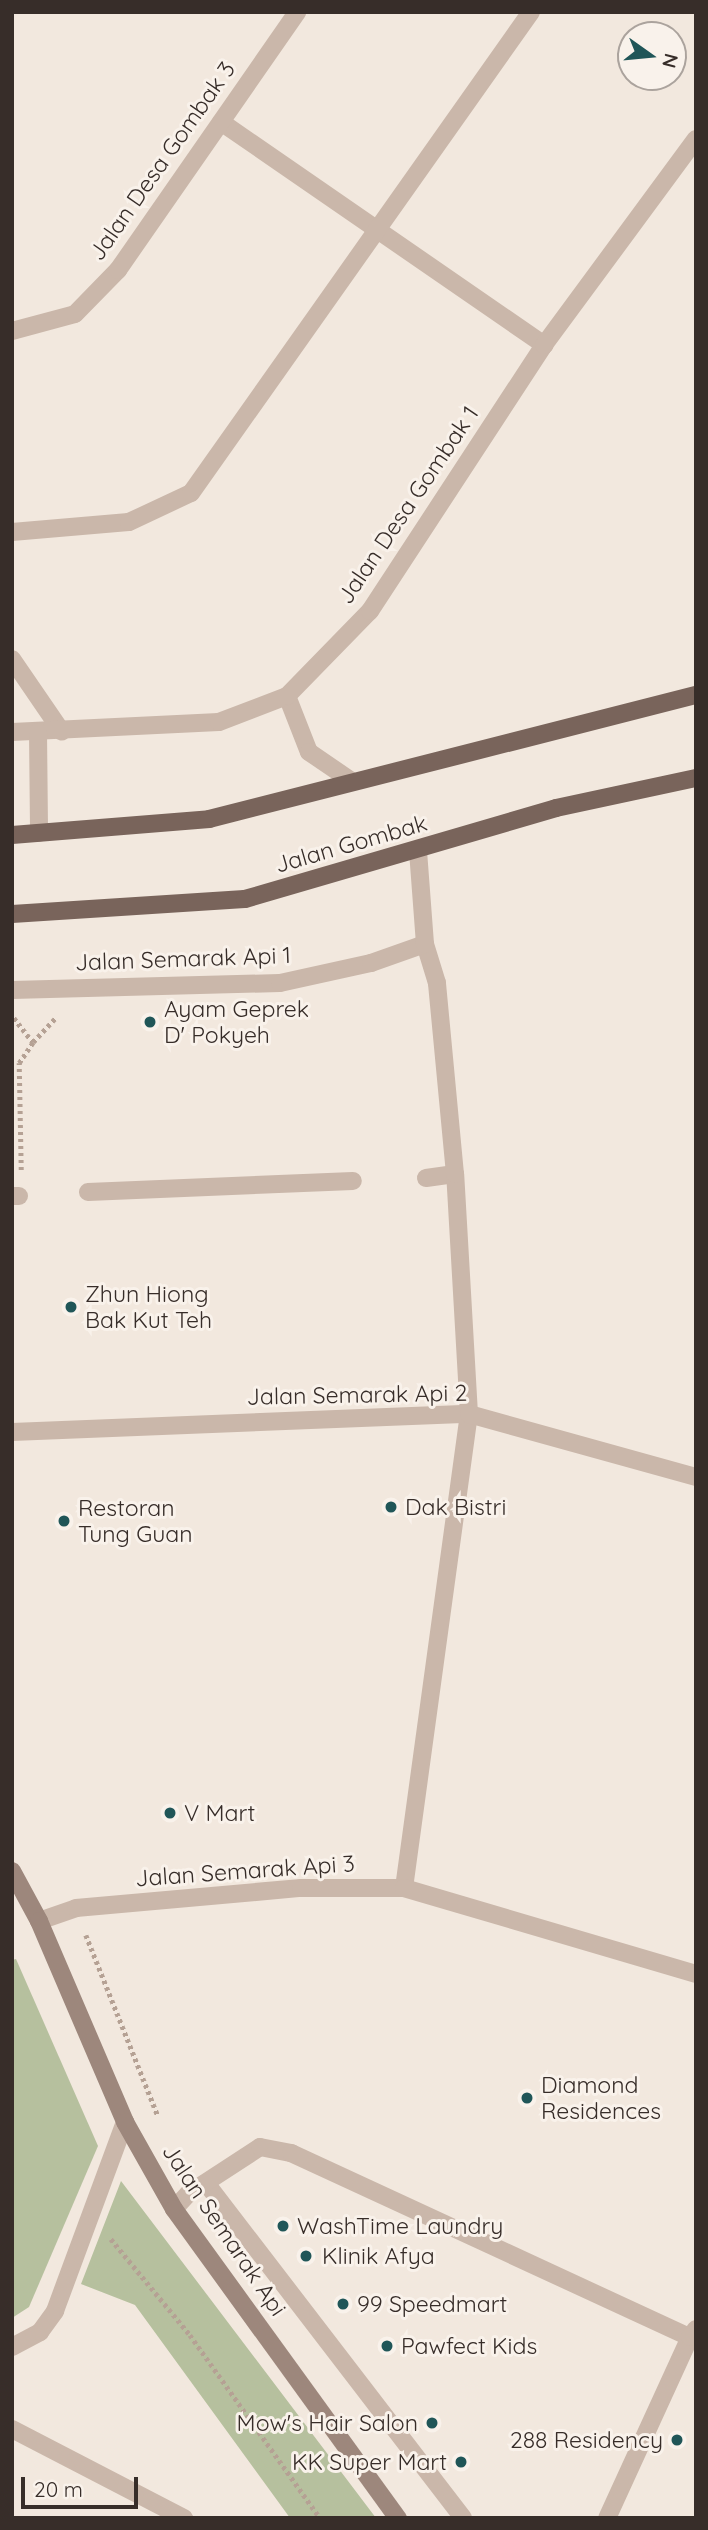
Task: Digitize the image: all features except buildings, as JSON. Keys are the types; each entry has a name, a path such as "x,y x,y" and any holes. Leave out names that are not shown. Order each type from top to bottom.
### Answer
{"main road":[{"path":"12,835 209,819 696,695"},
{"name":"Jalan Gombak","path":"12,914 245,899 556,808 696,778"}],"street":[{"name":"Jalan Desa Gombak 3","path":"12,331 25,330 75,314 118,270 297,12"},
{"path":"12,532 129,523 191,493 531,12"},
{"path":"221,122 544,345"},
{"name":"Jalan Desa Gombak 1","path":"12,732 62,732 219,722 287,696 370,611 544,345 696,139"},
{"path":"12,659 62,732"},
{"path":"287,696 309,752 353,782"},
{"path":"38,732 39,832"},
{"path":"404,1888 469,1414 455,1174 437,983 425,944 418,850"},
{"name":"Jalan Semarak Api 1","path":"12,989 280,983 371,963 425,944"},
{"path":"426,1178 455,1174"},
{"path":"88,1192 193,1180 353,1181"},
{"name":"Jalan Semarak Api 2","path":"12,1432 469,1414 696,1477"},
{"name":"Jalan Semarak Api","path":"12,1871 39,1921 125,2122 174,2209 398,2518"},
{"name":"Jalan Semarak Api 3","path":"39,1921 76,1908 301,1888 404,1888 696,1974"},
{"path":"12,2347 40,2332 55,2311 125,2122"},
{"path":"174,2209 205,2183 260,2147 291,2154 694,2337"},
{"path":"205,2183 463,2518"},
{"path":"607,2518 694,2337"},
{"path":"616,2518 694,2337"},
{"path":"12,2429 184,2518"}],"path":[{"path":"12,1013 33,1042"},
{"path":"18,1192 19,1063 33,1042 57,1016"},
{"path":"88,2219 190,2335 320,2518"}],"green space":[{"path":"16,1959 98,2146 29,2307 12,2318 12,1960"},
{"path":"121,2181 376,2518 290,2518 135,2305 81,2284"}],"place":[{"name":"Ayam Geprek D' Pokyeh","path":"150,1022"},
{"name":"Zhun Hiong Bak Kut Teh","path":"71,1307"},
{"name":"Dak Bistri","path":"391,1507"},
{"name":"Restoran Tung Guan","path":"64,1521"},
{"name":"V Mart","path":"170,1813"},
{"name":"Diamond Residences","path":"527,2098"},
{"name":"WashTime Laundry","path":"283,2226"},
{"name":"Klinik Afya","path":"306,2256"},
{"name":"99 Speedmart","path":"343,2304"},
{"name":"Pawfect Kids","path":"387,2346"},
{"name":"Mow's Hair Salon","path":"432,2423"},
{"name":"288 Residency","path":"677,2440"},
{"name":"KK Super Mart","path":"461,2462"}]}
